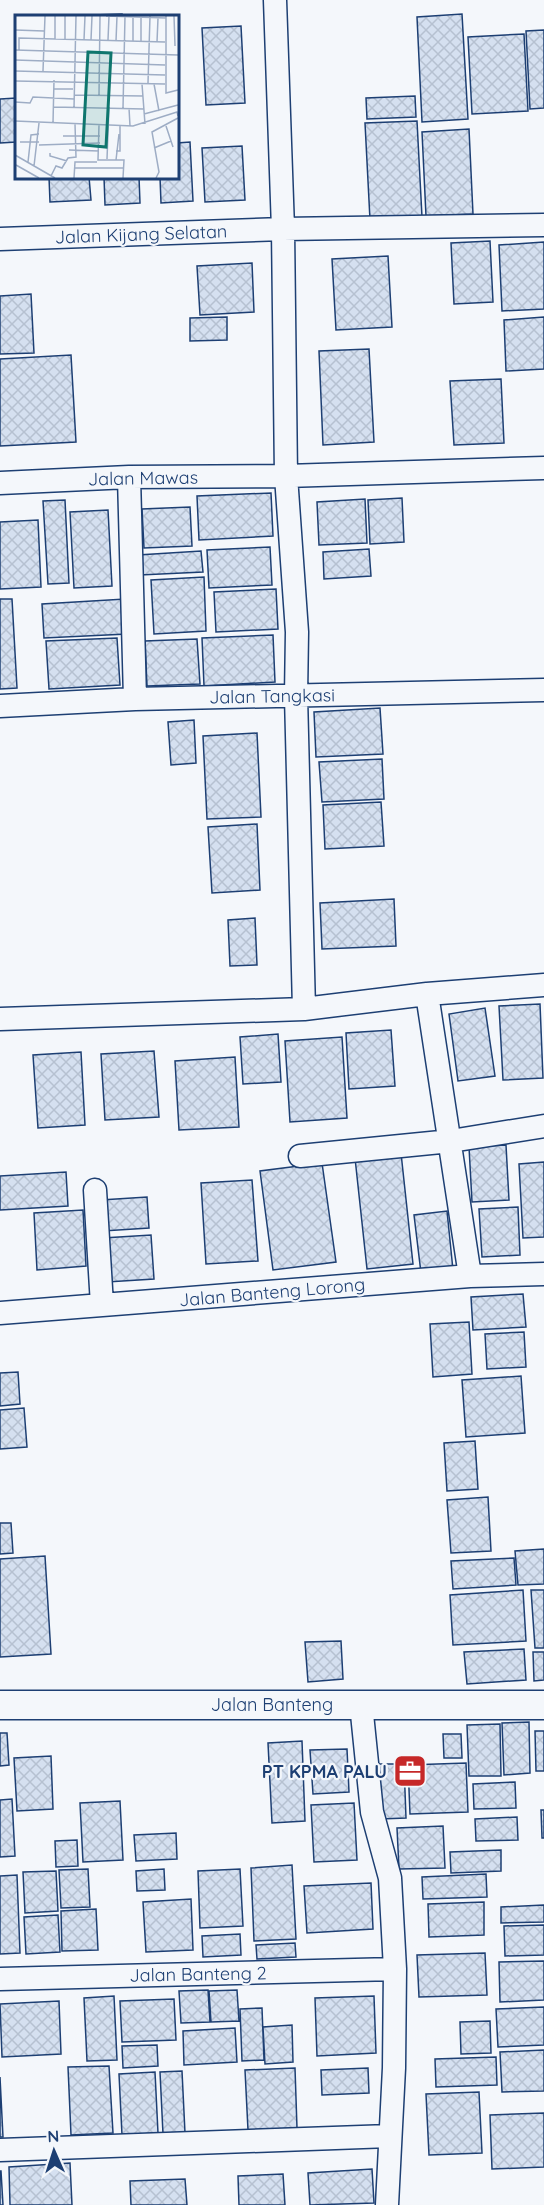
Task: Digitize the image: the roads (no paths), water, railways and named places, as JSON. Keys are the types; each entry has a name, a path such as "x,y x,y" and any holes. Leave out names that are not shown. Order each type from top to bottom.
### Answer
{"street":[{"path":"275,0 283,229 286,476 297,632 296,696 304,1009"},
{"name":"Jalan Kijang Selatan","path":"0,238 283,229 544,225"},
{"name":"Jalan Mawas","path":"0,483 129,477 286,476 544,468"},
{"path":"129,477 135,699"},
{"name":"Jalan Tangkasi","path":"0,706 135,699 544,690"},
{"path":"0,1019 304,1009 427,994 544,985"},
{"path":"427,994 470,1276"},
{"path":"300,1156 451,1141 544,1126"},
{"path":"95,1190 102,1305"},
{"name":"Jalan Banteng Lorong","path":"0,1313 470,1276 544,1274"},
{"path":"361,1704 372,1812 390,1878 395,1969 394,2068 387,2205"},
{"name":"Jalan Banteng","path":"0,1705 544,1705"},
{"name":"Jalan Banteng 2","path":"0,1979 395,1969"},
{"path":"0,2150 390,2136"}],"place":[{"name":"PT KPMA PALU","path":"410,1771"}]}
